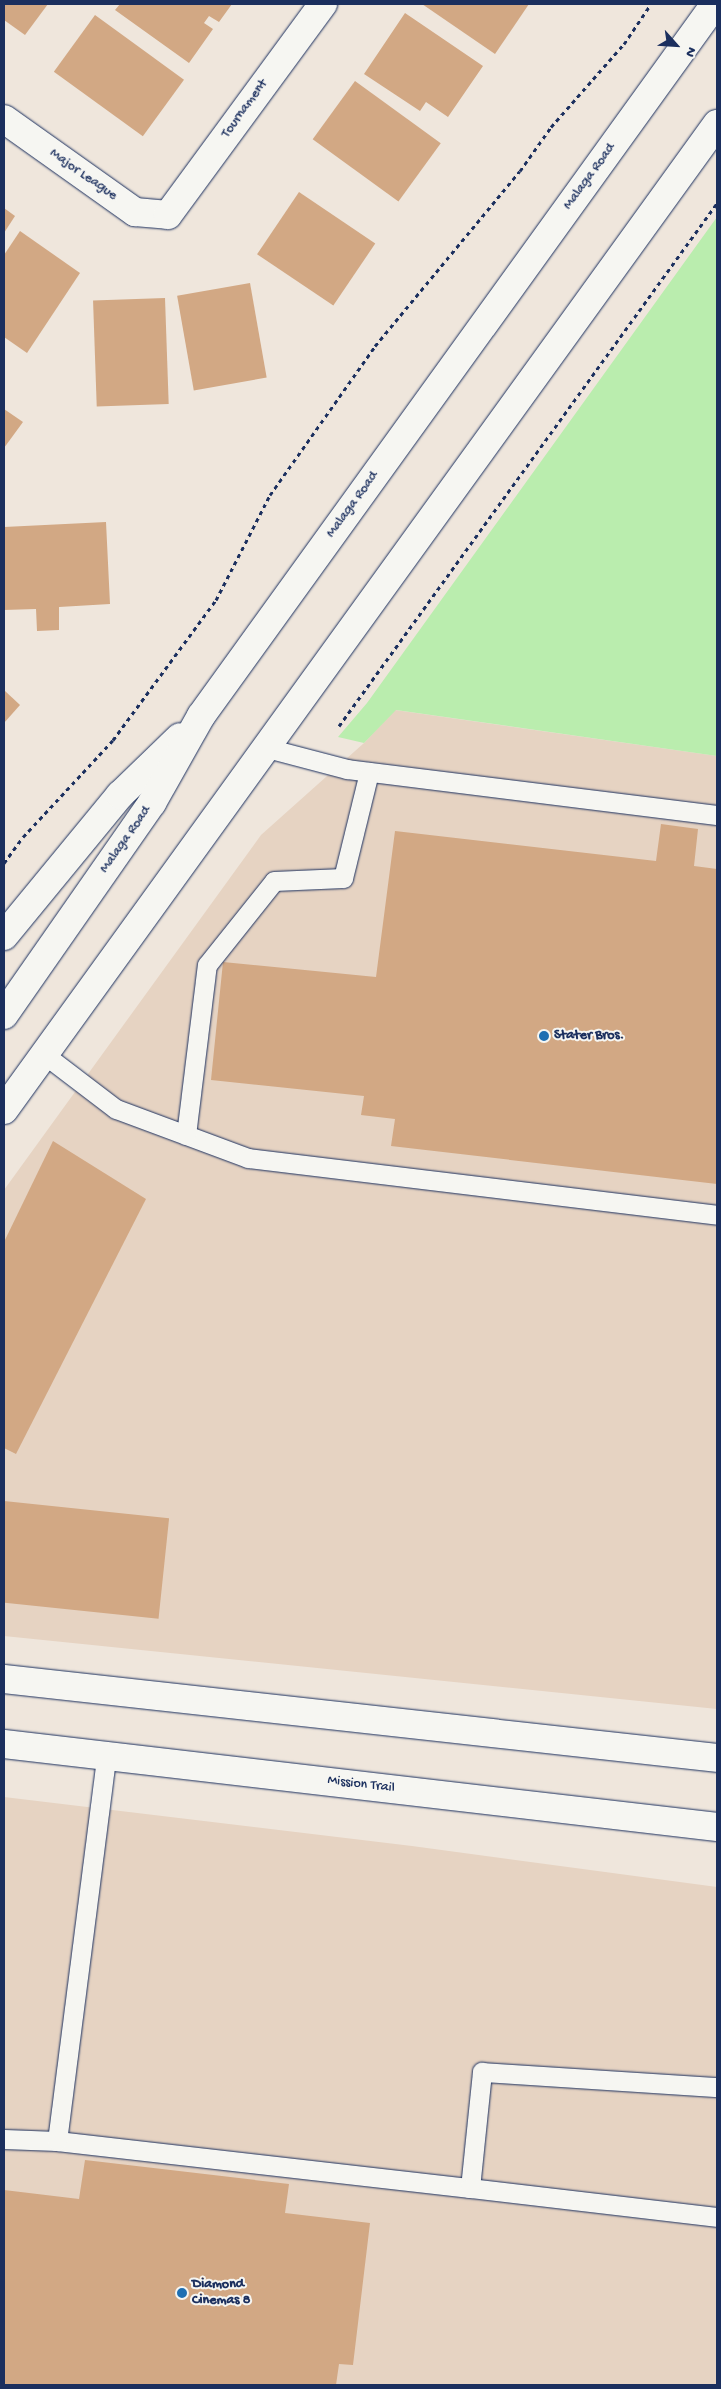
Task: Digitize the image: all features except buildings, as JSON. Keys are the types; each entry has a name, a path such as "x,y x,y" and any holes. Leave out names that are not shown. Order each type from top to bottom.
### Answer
{"street":[{"name":"Tournament","path":"168,215 323,4"},
{"name":"Malaga Road","path":"4,1015 152,803 201,716 715,4"},
{"name":"Major League","path":"4,119 135,212 168,215"},
{"path":"4,1110 268,748 717,124"},
{"path":"4,936 120,795 201,716"},
{"path":"4,1679 717,1758"},
{"name":"Mission Trail","path":"4,1744 717,1827"}],"lane":[{"path":"268,748 311,761 369,772 717,815"},
{"path":"186,1135 207,965 274,881 343,878 369,772"},
{"path":"45,1055 116,1109 248,1158 717,1215"},
{"path":"57,2141 106,1756"},
{"path":"470,2188 482,2072 717,2087"},
{"path":"4,2139 57,2141 717,2216"}],"path":[{"path":"4,863 23,837 113,740 216,600 270,496 375,346 520,171 551,126 624,44 650,4"},
{"path":"340,726 717,203"}],"shaded area":[{"path":"395,710 717,756 717,1709 4,1636 4,1190 261,835 364,743"},
{"path":"4,1797 412,1846 717,1887 717,2385 4,2385"}],"green space":[{"path":"717,217 717,756 396,710 364,743 338,737 367,703"}],"place":[{"name":"Stater Bros.","path":"544,1036"},
{"name":"Diamond Cinemas 8","path":"182,2293"}]}
